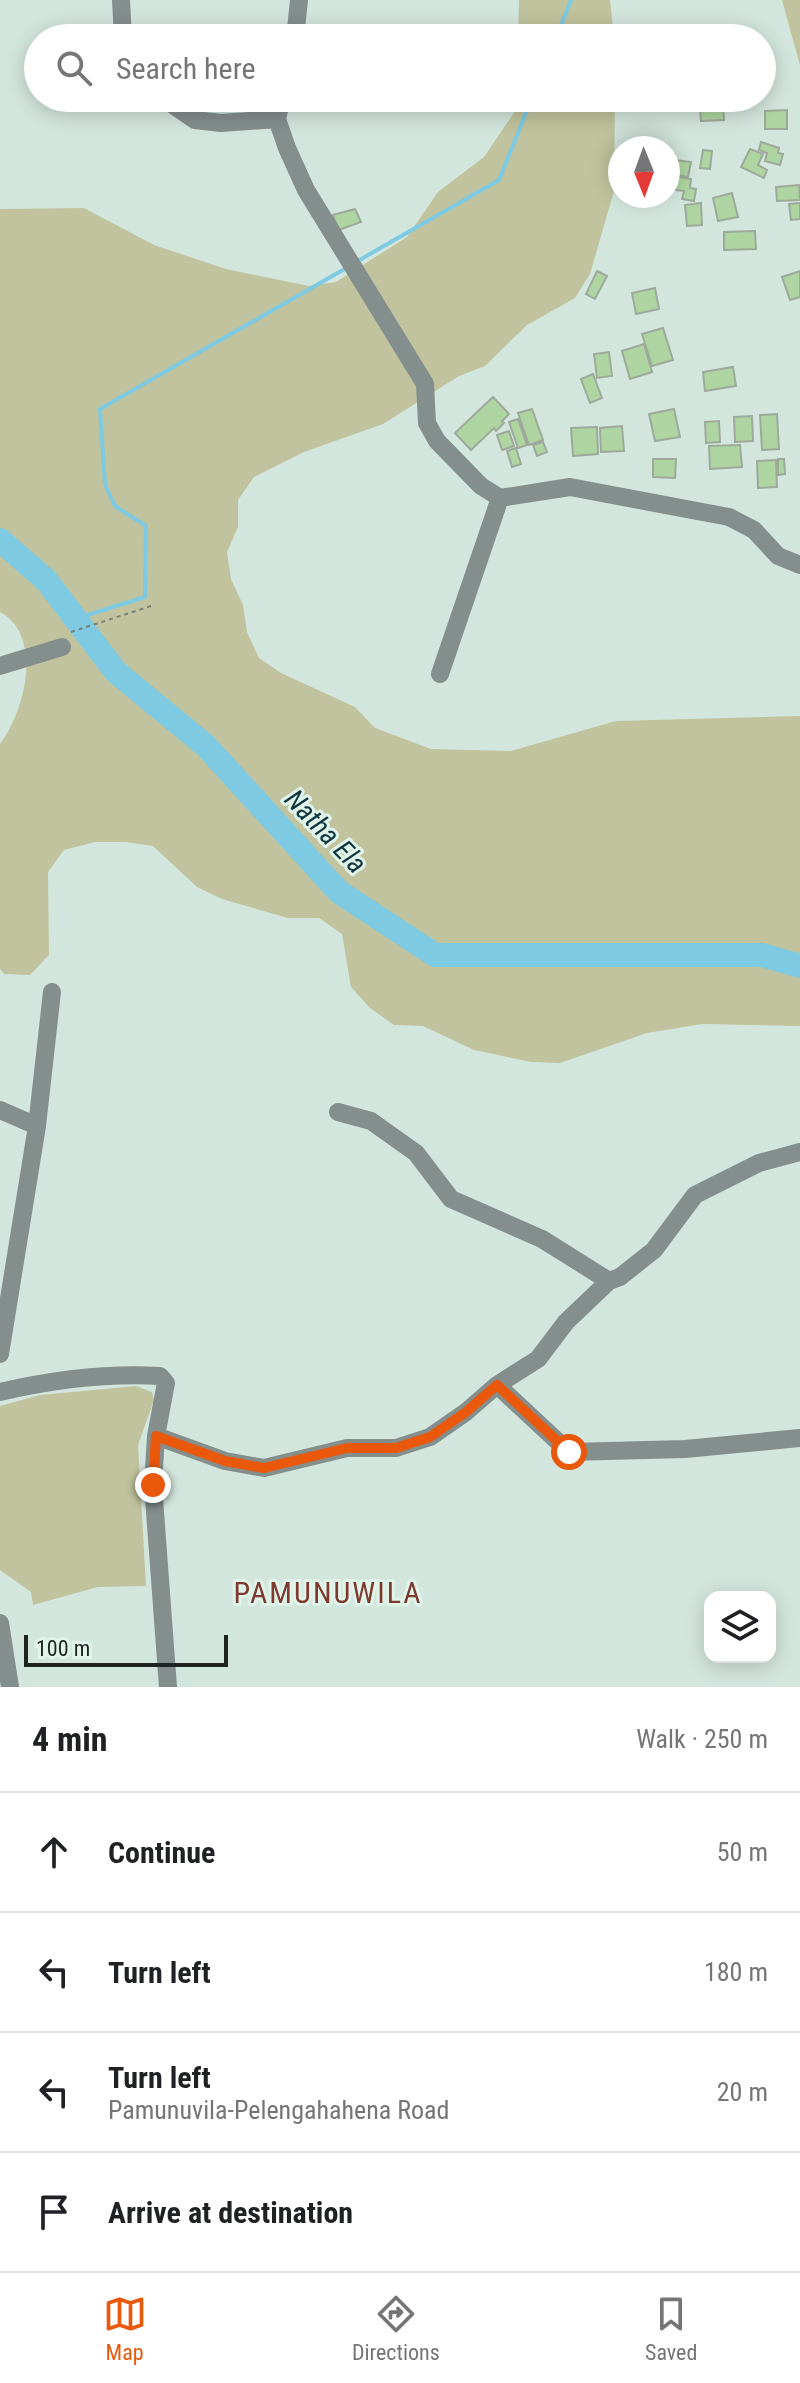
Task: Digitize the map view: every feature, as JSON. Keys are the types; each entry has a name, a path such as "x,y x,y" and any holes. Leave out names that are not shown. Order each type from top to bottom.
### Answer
{"street":[{"path":"121,0 122,24"},
{"path":"296,24 299,0"},
{"path":"183,112 195,120 221,123 277,119"},
{"path":"279,112 277,119 306,190 425,384 427,423 437,441 481,486 500,498 570,487 729,517 754,530 778,556 800,565"},
{"path":"440,674 500,498"},
{"path":"0,666 67,639"},
{"path":"0,1354 8,1235 37,1126 52,992"},
{"path":"0,1110 37,1126"},
{"path":"338,1112 371,1121 416,1153 451,1199 542,1239 609,1281"},
{"path":"156,1436 225,1461 264,1468 347,1448 396,1448 430,1437 497,1385 538,1359 566,1322 609,1281 620,1277 654,1250 695,1195 759,1163 800,1152"},
{"path":"0,1392 39,1383 131,1374 160,1376 166,1383 156,1436 153,1485 168,1687"},
{"path":"497,1385 569,1452 685,1449 800,1438"},
{"path":"0,1623 10,1687"}],"path":[{"path":"67,639 91,624 154,605"}],"green space":[{"path":"519,0 610,0 613,24 518,24"},
{"path":"782,0 800,0 800,65"},
{"path":"515,112 615,112 615,136 608,136 609,208 590,274 575,298 527,325 485,366 459,376 383,424 304,452 254,477 238,500 238,527 227,552 231,579 243,605 247,632 259,658 281,673 355,707 375,728 431,749 511,751 616,721 800,716 800,1026 702,1024 647,1033 560,1063 531,1062 474,1050 423,1026 394,1025 370,1008 351,987 342,934 319,918 288,918 222,899 197,887 153,846 126,842 95,842 64,850 48,872 49,955 30,975 4,974 0,969 0,744 17,713 23,694 26,656 14,623 0,612 0,209 84,208 154,245 226,269 309,286 336,282 407,237 438,192 484,157"},
{"path":"136,1386 152,1392 154,1400 138,1445 146,1586 98,1587 33,1605 31,1592 0,1570 0,1406 40,1395"}],"building":[{"path":"787,110 787,129 765,129 765,112"},
{"path":"700,112 723,112 724,120 701,121"},
{"path":"761,142 779,148 778,153 783,154 780,165 765,161 767,153 759,150"},
{"path":"750,149 763,154 758,165 767,170 764,178 741,167"},
{"path":"703,150 712,151 710,169 700,168"},
{"path":"680,161 691,162 688,177 680,175"},
{"path":"680,177 691,179 690,188 696,189 694,201 682,199 684,191 680,190"},
{"path":"799,185 800,200 777,201 776,187"},
{"path":"732,193 738,217 718,221 713,198"},
{"path":"701,203 702,225 687,226 685,205"},
{"path":"800,203 800,219 791,220 789,204"},
{"path":"355,209 361,222 339,230 333,215"},
{"path":"755,231 756,249 724,250 724,232"},
{"path":"597,271 607,276 595,299 586,294"},
{"path":"800,271 800,297 790,300 782,277"},
{"path":"655,288 659,309 636,314 632,293"},
{"path":"663,328 673,360 652,366 642,334"},
{"path":"644,344 652,372 630,379 622,351"},
{"path":"609,352 612,376 597,378 594,354"},
{"path":"733,367 736,386 705,391 703,372"},
{"path":"593,374 602,398 590,403 581,379"},
{"path":"493,397 509,414 496,431 494,428 471,450 455,433"},
{"path":"532,409 543,440 529,445 518,413"},
{"path":"674,409 680,437 655,441 649,414"},
{"path":"777,414 779,449 762,450 760,415"},
{"path":"752,416 753,441 735,442 734,417"},
{"path":"518,419 527,445 518,448 509,422"},
{"path":"719,421 720,442 706,443 705,422"},
{"path":"622,426 624,451 601,452 600,428"},
{"path":"597,427 598,454 573,456 571,428"},
{"path":"509,431 514,446 502,450 497,435"},
{"path":"543,442 547,452 537,456 533,445"},
{"path":"740,445 742,467 710,469 709,446"},
{"path":"516,448 521,464 512,467 507,451"},
{"path":"653,459 676,459 675,478 653,477"},
{"path":"778,459 784,459 785,474 778,475"},
{"path":"776,460 777,487 758,488 757,461"}],"waterway":[{"path":"562,24 571,0"},
{"path":"356,262 499,180 526,112"},
{"path":"75,619 145,597 146,526 115,506 105,485 100,409 348,267"},
{"name":"Natha Ela","path":"0,540 46,580 116,672 206,746 339,892 435,955 762,955 800,966"}],"district":[{"name":"PAMUNUWILA","path":"328,1593"}],"route":[{"path":"153,1485 156,1436 225,1461 264,1468 347,1448 396,1448 430,1437 497,1385 569,1452"}]}
